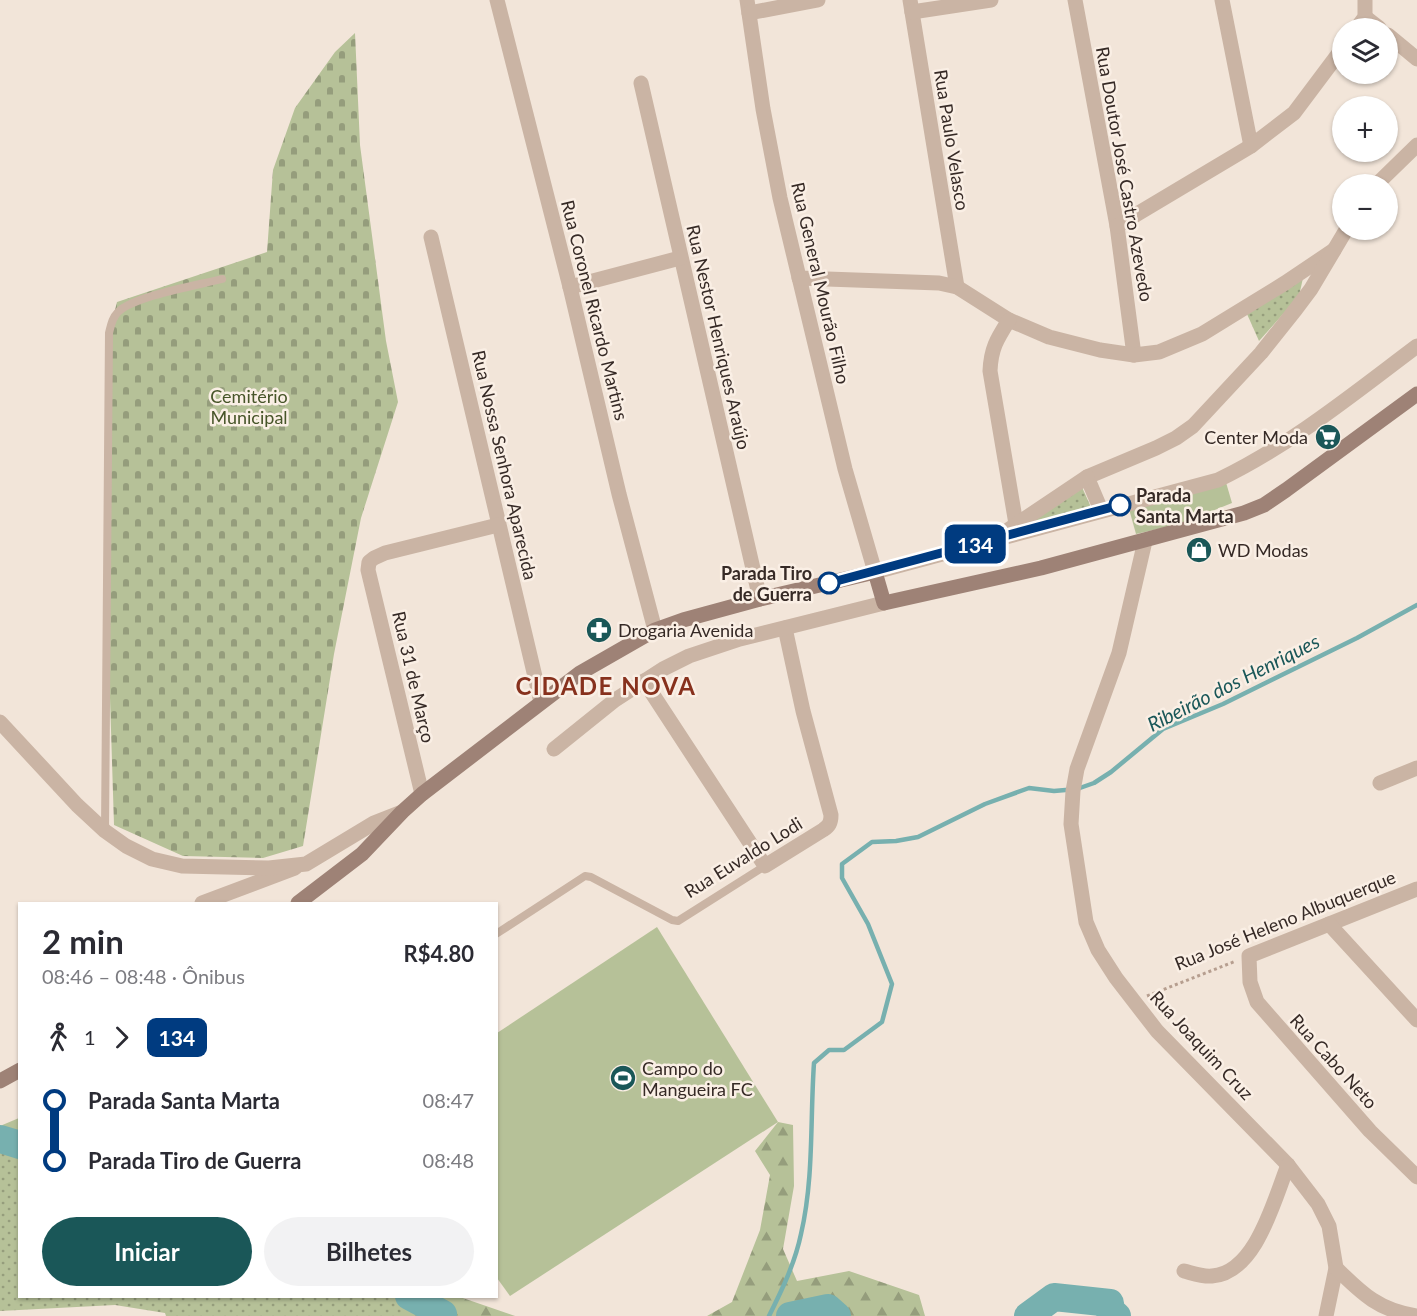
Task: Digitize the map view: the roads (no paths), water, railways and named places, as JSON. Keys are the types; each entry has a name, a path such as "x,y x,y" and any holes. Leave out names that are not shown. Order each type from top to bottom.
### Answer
{"main road":[{"path":"299,902 346,869 422,794 541,702 580,673 655,630 760,599 875,572 884,603 1145,542 1244,513 1264,505 1417,394"},
{"path":"0,1081 18,1071"}],"street":[{"name":"Rua Coronel Ricardo Martins","path":"497,0 570,287 619,494 655,630"},
{"path":"748,6 818,0"},
{"path":"911,6 991,0"},
{"name":"Rua Doutor José Castro Azevedo","path":"1075,0 1117,226 1134,355"},
{"path":"1222,0 1251,146"},
{"path":"1362,18 1365,0"},
{"name":"Rua General Mourão Filho","path":"748,6 771,151 799,278 845,469 875,572"},
{"name":"Rua Paulo Velasco","path":"911,6 957,287"},
{"path":"1398,43 1417,59"},
{"path":"1117,226 1251,146 1294,113 1332,62"},
{"name":"Rua Nestor Henriques Araújo","path":"641,83 760,599"},
{"path":"1387,174 1417,145"},
{"name":"Rua Nossa Senhora Aparecida","path":"431,237 541,702"},
{"path":"996,538 1087,477 1156,448 1193,426 1261,353 1296,309 1311,289 1340,240"},
{"path":"799,278 939,283 957,287 1009,320 1049,337 1100,350 1134,355 1159,352 1202,334 1334,250"},
{"path":"570,287 680,258"},
{"path":"1009,320 993,344 990,354 990,370 1016,525"},
{"path":"875,572 1218,480 1251,464 1321,418 1417,346"},
{"path":"1087,477 1101,510"},
{"name":"Rua 31 de Março","path":"422,794 368,570 369,562 385,554 498,525"},
{"name":"Rua Joaquim Cruz","path":"1145,542 1119,653 1077,769 1072,803 1074,842 1086,922 1098,950 1157,1031 1288,1165 1318,1204 1329,1226 1336,1268 1326,1316"},
{"path":"554,749 615,700 689,656 785,628 884,603"},
{"name":"Rua Euvaldo Lodi","path":"765,866 829,826 831,815 803,711 785,628"},
{"path":"644,681 765,866"},
{"path":"0,722 77,805 105,831 126,846 152,859 182,866 269,868 306,864"},
{"path":"1380,783 1417,768"},
{"path":"205,902 306,864 354,834 402,812"},
{"name":"Rua José Heleno Albuquerque","path":"1249,956 1417,889"},
{"path":"1329,924 1417,1020"},
{"name":"Rua Cabo Neto","path":"1249,956 1250,982 1257,1002 1370,1131 1417,1177"},
{"path":"1184,1271 1210,1277 1223,1274 1236,1267 1249,1255 1288,1165"},
{"path":"1336,1268 1363,1295 1393,1311 1417,1316"}],"lane":[{"path":"105,831 109,333 111,321 125,306 222,279"},
{"name":"Rua Euvaldo Lodi","path":"498,933 585,876 678,921 765,866"}],"waterway":[{"name":"Ribeirão dos Henriques","path":"769,1316 792,1266 805,1213 810,1170 814,1063 829,1050 844,1050 882,1022 892,984 868,924 842,878 842,864 872,842 918,837 985,804 1029,788 1054,791 1077,789 1094,783 1111,772 1163,729 1223,704 1357,638 1417,605"},
{"path":"0,1139 18,1144"},
{"path":"1028,1316 1054,1297 1110,1303 1105,1305 1117,1316"},
{"path":"413,1298 443,1314 414,1298"},
{"path":"790,1316 828,1308 837,1316"}],"place":[{"name":"Center Moda","path":"1328,437"},
{"name":"Parada Santa Marta","path":"1120,505"},
{"name":"WD Modas","path":"1199,550"},
{"name":"Parada Tiro de Guerra","path":"829,583"},
{"name":"Drogaria Avenida","path":"599,630"},
{"name":"Campo do Mangueira FC","path":"623,1078"}],"district":[{"name":"CIDADE NOVA","path":"606,685"}],"park label":[{"name":"Cemitério Municipal","path":"249,406"}]}
